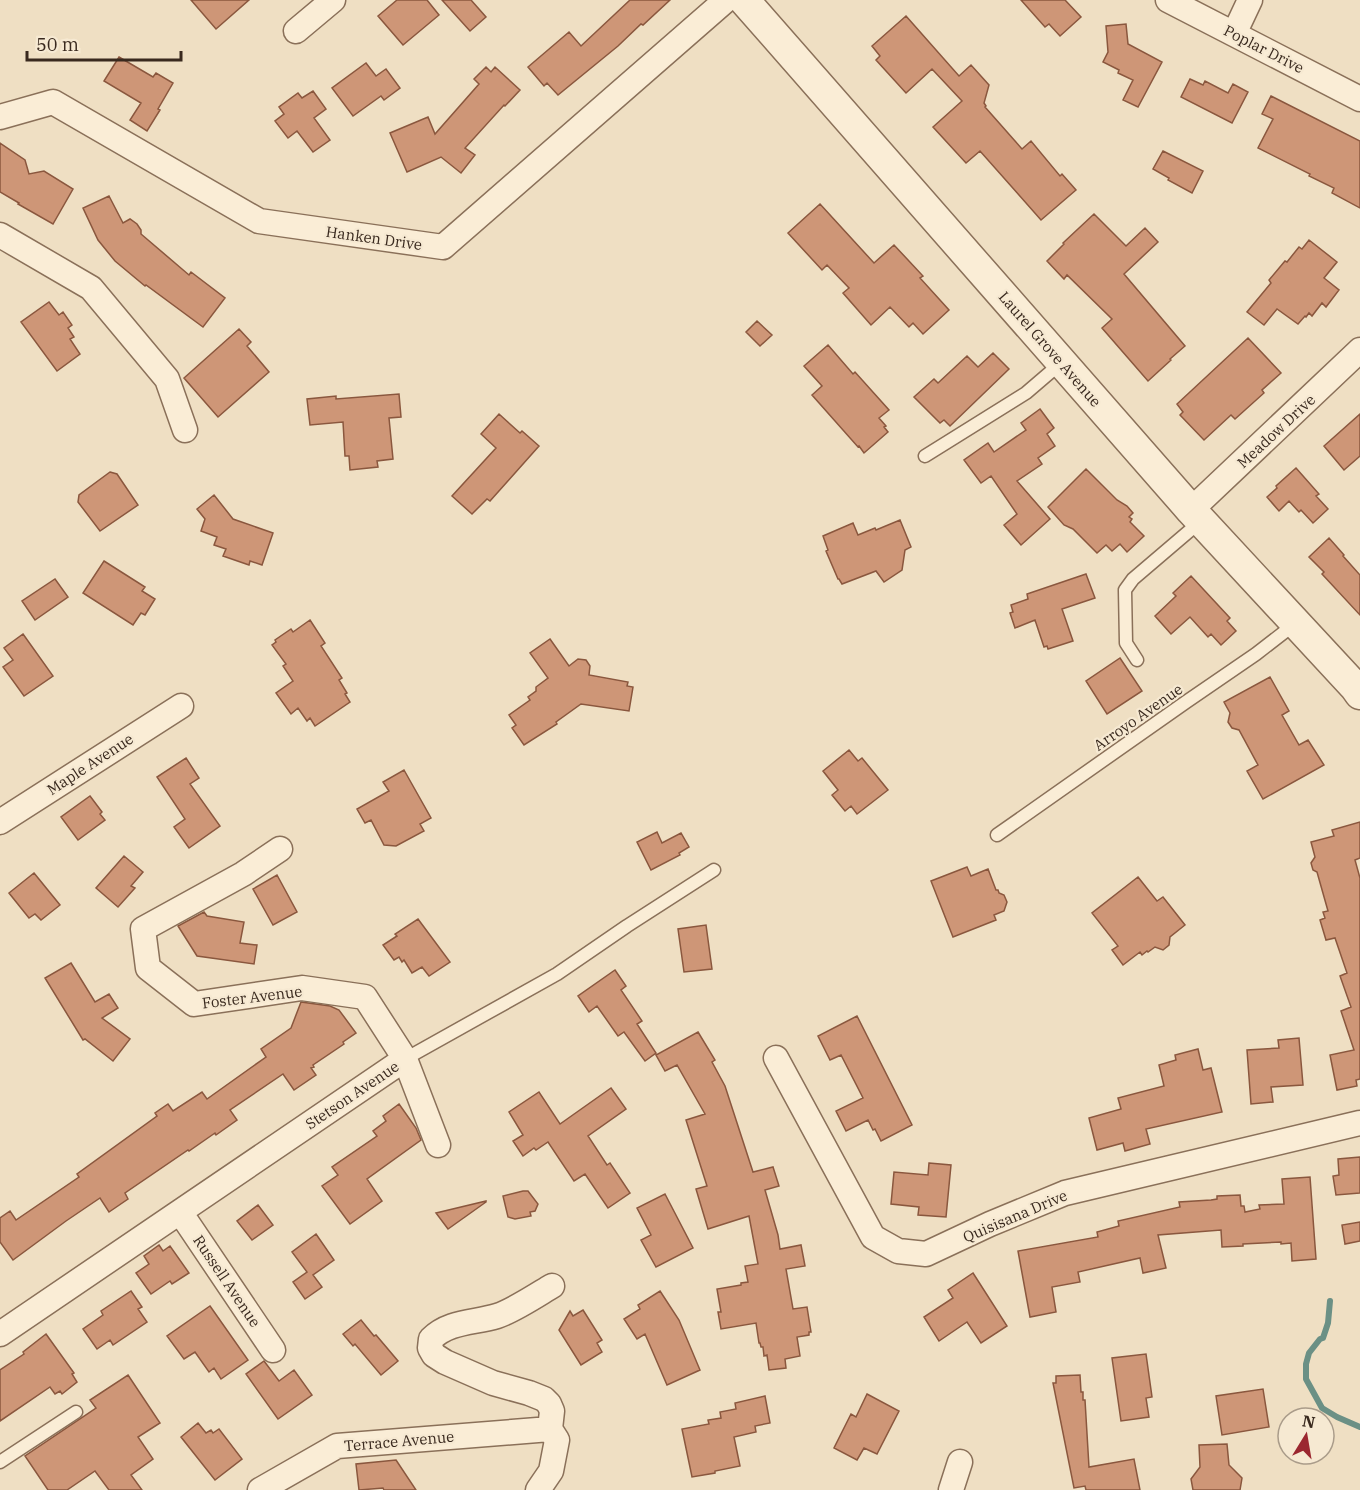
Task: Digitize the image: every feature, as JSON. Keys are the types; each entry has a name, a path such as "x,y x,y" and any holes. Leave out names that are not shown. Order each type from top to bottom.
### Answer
{"street":[{"path":"296,31 333,0"},
{"name":"Hanken Drive","path":"0,117 53,102 259,221 443,247 726,0"},
{"name":"Laurel Grove Avenue","path":"744,0 1196,516 1360,694"},
{"name":"Poplar Drive","path":"1168,0 1360,99"},
{"path":"1234,34 1250,0"},
{"path":"0,235 91,288 167,379 185,430"},
{"name":"Meadow Drive","path":"1196,516 1359,353"},
{"name":"Maple Avenue","path":"0,822 181,706"},
{"name":"Foster Avenue","path":"280,849 243,874 142,929 148,968 194,1004 303,988 364,997 405,1059 438,1145"},
{"name":"Quisisana Drive","path":"776,1058 873,1238 898,1251 926,1254 1065,1193 1360,1124"},
{"name":"Stetson Avenue","path":"4,1323 180,1212 405,1059"},
{"name":"Russell Avenue","path":"180,1212 273,1350"},
{"path":"538,1490 551,1471 556,1440 550,1429 552,1411 549,1404 544,1399 493,1383 445,1362 434,1355 430,1348 431,1339 439,1331 500,1315 552,1286"},
{"name":"Terrace Avenue","path":"260,1490 337,1446 550,1429"},
{"path":"951,1490 960,1462"}],"lane":[{"path":"925,456 1026,393 1061,363"},
{"path":"1137,660 1126,643 1125,591 1133,579 1196,516"},
{"name":"Arroyo Avenue","path":"997,835 1256,654 1296,623"},
{"name":"Stetson Avenue","path":"405,1059 557,974 714,870"},
{"path":"0,1462 76,1412"}],"building":[{"path":"191,0 249,0 216,29"},
{"path":"397,0 427,0 439,15 403,45 378,16"},
{"path":"442,0 471,0 486,17 470,31"},
{"path":"630,0 670,0 558,95 547,83 544,86 528,67 569,32 581,46"},
{"path":"1021,0 1065,0 1081,17 1060,36 1049,24 1045,27"},
{"path":"906,16 959,76 971,65 989,85 985,107 1022,149 1031,141 1060,176 1062,174 1076,190 1041,220 980,151 966,163 933,127 962,101 932,69 906,93 876,60 880,56 872,46"},
{"path":"1126,24 1128,44 1162,62 1138,107 1123,100 1133,80 1103,62 1108,52 1106,26"},
{"path":"119,57 153,77 156,73 173,83 147,131 130,120 141,103 104,81"},
{"path":"366,63 376,76 386,69 400,88 384,100 381,96 353,116 332,88"},
{"path":"486,67 491,72 495,67 520,90 465,148 475,155 461,173 441,157 407,172 390,133 428,117 435,134 479,84 474,79"},
{"path":"1190,79 1203,85 1205,81 1228,93 1233,84 1248,92 1232,123 1181,97"},
{"path":"313,91 326,109 314,118 330,140 313,152 297,131 288,138 275,121 284,114 279,107 298,93 302,98"},
{"path":"1271,96 1360,141 1360,208 1332,193 1334,188 1258,148 1273,119 1262,114"},
{"path":"0,143 25,160 29,174 44,171 73,189 53,224 0,192"},
{"path":"1163,151 1203,171 1192,193 1153,169"},
{"path":"109,196 123,223 130,219 137,224 141,234 189,275 191,272 225,298 203,327 145,286 115,261 98,240 83,208"},
{"path":"820,204 874,263 894,245 923,276 920,278 949,310 923,334 913,323 909,327 890,307 871,325 843,293 849,288 827,265 822,270 788,233"},
{"path":"1094,214 1126,246 1145,228 1158,242 1124,274 1185,346 1148,381 1102,328 1112,319 1067,275 1064,279 1047,261"},
{"path":"1309,240 1337,262 1324,278 1339,290 1326,307 1322,303 1312,316 1309,313 1298,324 1277,309 1264,325 1247,312 1271,283 1269,280 1285,261 1287,262 1299,247 1302,249"},
{"path":"49,302 59,315 63,312 72,325 68,328 74,337 70,339 80,354 57,371 21,322"},
{"path":"757,321 772,335 760,346 746,332"},
{"path":"239,329 251,342 247,346 269,372 218,417 184,378"},
{"path":"1248,338 1281,373 1262,390 1264,393 1235,419 1231,415 1204,440 1180,415 1183,412 1177,404"},
{"path":"828,345 889,410 879,418 888,432 864,453 812,395 822,386 804,366"},
{"path":"993,353 1009,369 950,426 944,420 940,423 914,397 934,379 938,383 967,356 978,367"},
{"path":"399,394 401,417 389,418 393,459 377,461 378,467 350,470 349,456 345,456 343,422 310,425 307,399"},
{"path":"1040,409 1054,428 1047,434 1055,446 1038,458 1042,464 1017,481 1050,519 1021,545 1004,525 1017,514 991,476 981,483 964,460 988,443 994,452 1026,430 1021,423"},
{"path":"499,414 539,446 490,501 487,499 472,514 452,496 496,448 481,434"},
{"path":"1360,414 1360,456 1344,470 1324,446"},
{"path":"1296,468 1319,494 1316,496 1328,509 1313,523 1289,501 1279,511 1267,497"},
{"path":"1086,469 1133,513 1129,517 1132,519 1130,522 1144,536 1127,552 1120,544 1112,551 1106,545 1097,553 1073,529 1064,525 1048,507"},
{"path":"110,472 117,474 138,505 100,531 78,502 79,495"},
{"path":"214,495 233,519 273,533 262,565 250,561 249,565 223,556 226,549 214,545 217,537 201,531 205,519 197,509"},
{"path":"900,520 911,547 905,550 902,570 884,582 876,571 842,584 826,551 828,550 823,536 853,523 858,535"},
{"path":"1329,538 1360,575 1360,615 1309,557"},
{"path":"104,561 145,587 142,591 155,599 145,615 141,613 133,625 83,593"},
{"path":"1086,574 1095,598 1062,609 1073,641 1048,649 1047,646 1044,647 1035,620 1015,628 1010,613 1013,612 1011,605 1028,599 1027,594"},
{"path":"1191,576 1230,618 1227,621 1236,631 1221,645 1211,634 1208,637 1190,617 1171,634 1155,616 1176,596 1173,593"},
{"path":"55,579 68,597 35,620 22,601"},
{"path":"310,620 325,643 321,646 342,678 339,680 350,702 315,726 310,718 307,721 298,708 291,714 276,693 293,681 283,666 286,664 272,645 276,642 275,640 291,629 293,632"},
{"path":"23,634 53,676 24,696 3,667 13,660 4,648"},
{"path":"550,639 569,666 578,659 586,660 590,666 589,675 628,682 627,686 633,687 629,711 581,704 556,722 557,724 524,745 512,728 516,725 509,715 530,700 528,697 536,691 536,687 548,678 530,653"},
{"path":"1120,658 1142,691 1107,714 1086,681"},
{"path":"1270,677 1289,711 1282,715 1299,745 1308,740 1324,765 1263,799 1247,771 1258,765 1239,730 1232,728 1228,722 1230,713 1224,702"},
{"path":"849,750 858,761 862,758 888,790 857,814 851,806 845,811 832,795 838,790 823,771"},
{"path":"186,758 199,778 190,784 220,826 189,848 174,827 185,819 157,777"},
{"path":"404,770 431,818 420,824 424,831 396,846 384,845 371,820 365,823 357,809 389,791 383,782"},
{"path":"90,796 105,820 78,840 61,817"},
{"path":"1360,822 1360,858 1355,860 1360,878 1360,1079 1356,1080 1357,1086 1337,1090 1330,1055 1354,1050 1341,1011 1351,1007 1340,976 1347,973 1335,938 1326,940 1320,920 1325,918 1323,912 1328,911 1317,872 1313,870 1311,863 1315,857 1311,842 1334,836 1332,830"},
{"path":"657,832 662,843 681,833 689,847 679,853 680,855 651,870 637,842"},
{"path":"124,856 143,872 131,886 135,888 118,907 96,888"},
{"path":"967,867 971,876 988,869 996,890 1004,895 1007,902 1004,911 994,915 996,920 953,937 931,881"},
{"path":"34,873 60,905 41,920 35,914 29,918 9,893"},
{"path":"277,875 297,912 273,925 253,889"},
{"path":"1138,877 1157,901 1163,897 1185,925 1170,937 1169,945 1163,950 1155,947 1142,955 1140,952 1123,965 1112,950 1118,946 1092,913"},
{"path":"204,912 207,916 244,922 240,943 257,945 254,964 197,956 178,926"},
{"path":"418,919 450,962 429,976 422,967 412,973 404,960 402,962 399,957 394,960 383,945"},
{"path":"706,925 712,969 684,972 678,929"},
{"path":"71,963 95,1002 109,994 118,1008 102,1018 130,1039 113,1061 85,1039 83,1040 45,978"},
{"path":"615,970 626,986 621,990 642,1021 637,1024 656,1053 645,1061 624,1032 618,1036 597,1006 589,1012 578,996"},
{"path":"301,1002 330,1006 339,1010 356,1033 313,1065 314,1067 311,1068 316,1075 294,1090 283,1074 230,1110 237,1120 125,1193 128,1199 109,1212 100,1198 13,1260 0,1242 0,1218 10,1211 16,1220 79,1177 77,1174 157,1116 155,1113 168,1104 173,1111 202,1092 207,1099 266,1057 261,1049 291,1028"},
{"path":"857,1016 912,1125 881,1141 868,1120 846,1131 836,1111 863,1098 841,1055 830,1060 818,1036"},
{"path":"698,1032 715,1060 712,1062 725,1086 753,1172 773,1167 779,1186 765,1190 780,1249 801,1245 805,1266 786,1269 793,1309 807,1307 811,1332 809,1335 797,1337 800,1356 785,1359 786,1368 769,1370 767,1355 764,1356 763,1347 759,1343 756,1323 721,1329 717,1289 748,1282 745,1266 758,1264 749,1216 708,1229 696,1189 707,1186 686,1120 705,1114 677,1065 665,1071 656,1055"},
{"path":"1299,1038 1303,1085 1271,1087 1273,1102 1251,1104 1247,1050 1279,1048 1278,1040"},
{"path":"1198,1049 1203,1070 1211,1068 1222,1112 1146,1129 1150,1144 1125,1151 1123,1143 1097,1150 1089,1118 1121,1109 1118,1098 1164,1086 1159,1065 1176,1060 1175,1055"},
{"path":"611,1088 626,1109 588,1136 607,1165 610,1163 630,1193 608,1208 585,1174 574,1181 548,1142 523,1156 513,1141 523,1135 509,1112 539,1092 560,1124"},
{"path":"399,1104 416,1128 421,1140 367,1179 382,1201 350,1224 322,1186 338,1175 332,1167 377,1136 373,1131 386,1121 383,1116"},
{"path":"1360,1157 1360,1193 1336,1195 1333,1176 1339,1175 1338,1159"},
{"path":"929,1163 951,1165 946,1217 918,1215 919,1207 891,1204 894,1172 928,1175"},
{"path":"1310,1177 1316,1259 1292,1261 1291,1243 1222,1247 1221,1230 1158,1235 1166,1268 1143,1273 1140,1258 1078,1272 1080,1282 1052,1287 1056,1312 1030,1317 1018,1251 1098,1237 1097,1232 1119,1226 1118,1221 1180,1207 1179,1202 1240,1195 1241,1206 1244,1206 1245,1212 1260,1209 1259,1205 1284,1204 1282,1179"},
{"path":"528,1191 538,1204 535,1211 530,1212 531,1216 515,1219 508,1217 503,1196"},
{"path":"665,1194 693,1248 656,1267 641,1240 651,1235 637,1208"},
{"path":"486,1201 448,1229 436,1213"},
{"path":"258,1205 273,1225 252,1240 237,1221"},
{"path":"1360,1222 1360,1241 1345,1244 1342,1225"},
{"path":"316,1234 334,1260 313,1275 322,1287 305,1299 293,1282 307,1272 292,1252"},
{"path":"159,1245 163,1251 170,1246 189,1273 172,1284 170,1281 151,1294 136,1273 149,1264 144,1256"},
{"path":"973,1273 1007,1326 981,1343 967,1322 939,1341 924,1317 953,1298 948,1290"},
{"path":"131,1291 142,1307 138,1309 147,1322 113,1345 110,1340 97,1349 83,1329 103,1315 101,1311"},
{"path":"660,1291 679,1320 700,1370 667,1385 645,1334 637,1339 624,1319 640,1309 638,1305"},
{"path":"210,1306 248,1360 221,1379 214,1368 209,1372 195,1352 184,1359 167,1336"},
{"path":"583,1310 602,1340 597,1343 602,1352 581,1365 559,1330 570,1311 573,1316"},
{"path":"361,1320 398,1361 381,1375 355,1344 353,1346 343,1334"},
{"path":"46,1334 74,1373 72,1374 77,1382 62,1394 60,1391 55,1394 50,1387 0,1421 0,1370 24,1354 23,1352"},
{"path":"1146,1354 1152,1397 1146,1398 1149,1417 1121,1421 1112,1358"},
{"path":"264,1361 279,1381 294,1370 312,1395 278,1419 246,1374"},
{"path":"128,1375 160,1423 138,1437 153,1459 131,1475 142,1490 109,1490 95,1471 67,1490 48,1490 25,1456 96,1408 90,1400"},
{"path":"1080,1375 1081,1392 1085,1400 1089,1467 1134,1459 1140,1490 1086,1490 1085,1486 1074,1488 1053,1383 1056,1383 1056,1376"},
{"path":"1263,1389 1269,1427 1222,1435 1216,1396"},
{"path":"867,1394 899,1411 877,1454 864,1448 857,1460 834,1448 851,1414 856,1417"},
{"path":"765,1396 770,1423 755,1426 756,1432 734,1437 740,1466 692,1477 682,1429 709,1424 708,1420 721,1418 720,1412 736,1409 735,1403"},
{"path":"198,1423 206,1433 211,1430 213,1433 219,1429 242,1459 215,1480 181,1437"},
{"path":"1227,1444 1229,1465 1242,1478 1240,1490 1193,1490 1191,1479 1200,1467 1199,1445"},
{"path":"396,1460 416,1490 384,1490 383,1488 359,1490 356,1464"}],"waterway":[{"path":"1330,1301 1328,1323 1323,1338 1309,1353 1306,1379 1322,1408 1360,1427"}]}
